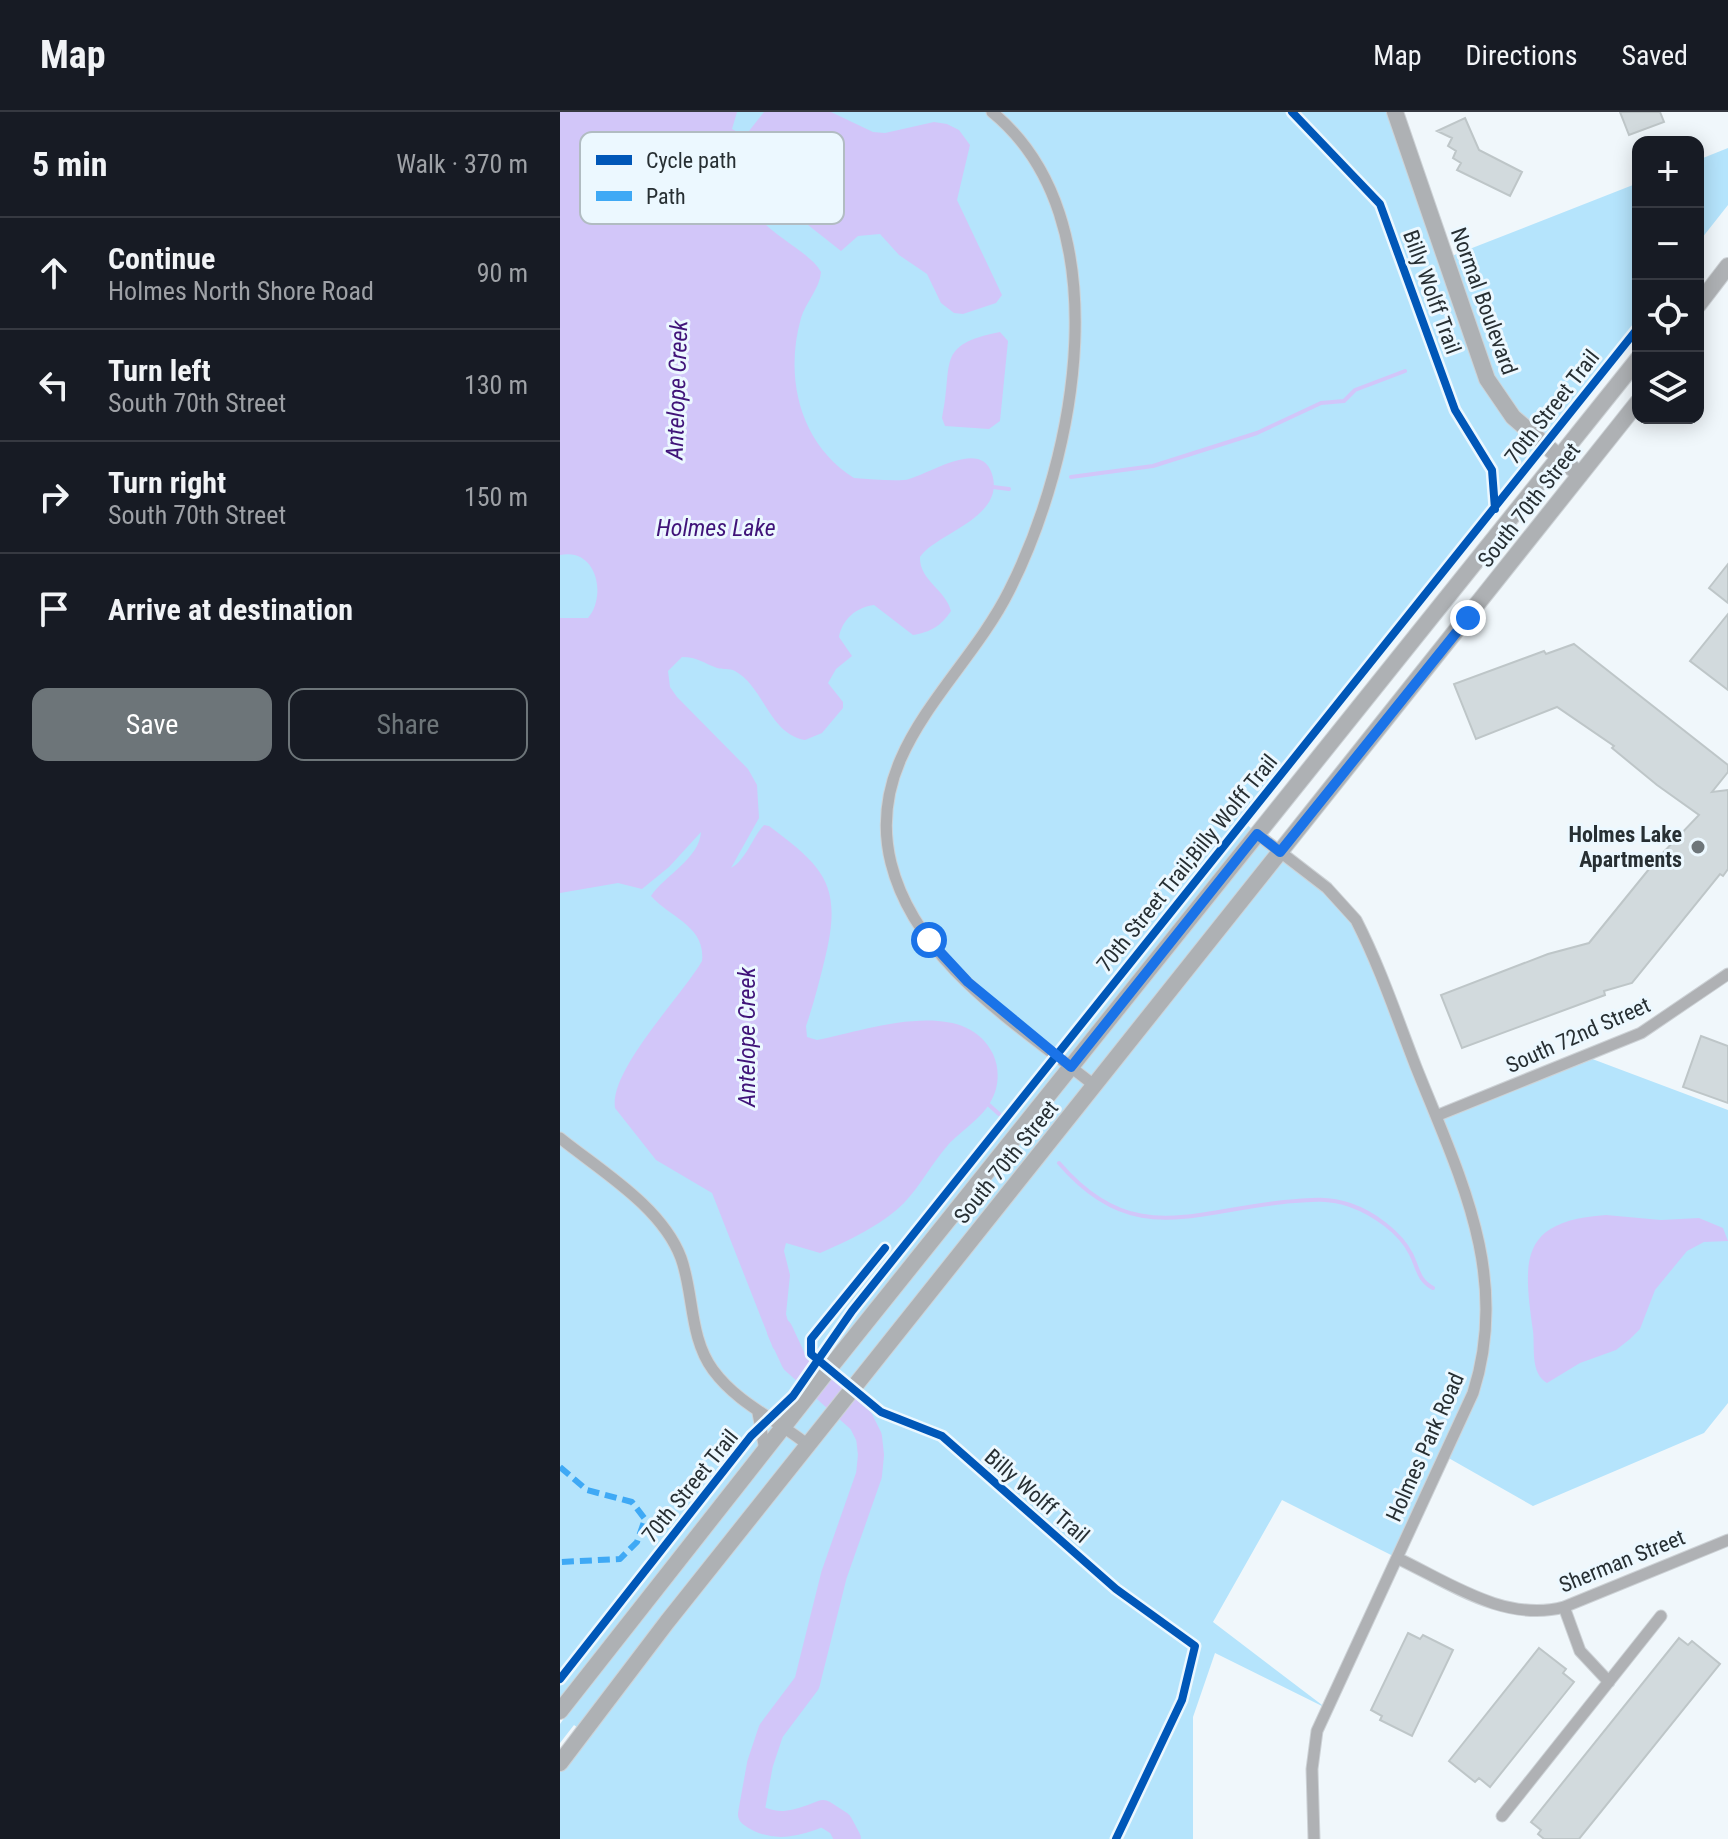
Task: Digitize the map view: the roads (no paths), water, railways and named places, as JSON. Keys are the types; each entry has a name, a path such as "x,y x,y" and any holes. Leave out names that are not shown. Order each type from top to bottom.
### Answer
{"main road":[{"name":"Normal Boulevard","path":"1395,112 1487,379 1513,417 1580,475"},
{"path":"1704,297 1728,266"},
{"name":"South 70th Street","path":"560,1711 832,1365 1632,366"},
{"name":"South 70th Street","path":"560,1763 856,1384 1632,410"}],"street":[{"path":"992,112 1014,132 1039,164 1060,215 1069,262 1074,323 1069,391 1052,485 1015,579 981,640 922,717 898,760 887,810 888,849 904,900 937,952 968,982 1095,1086"},
{"name":"Holmes Park Road","path":"1257,834 1334,894 1356,920 1436,1116 1482,1249 1487,1318 1473,1393 1317,1731 1312,1769 1314,1839"},
{"name":"South 72nd Street","path":"1436,1116 1641,1033 1728,974"},
{"path":"560,1138 649,1213 675,1244 706,1359 723,1383 758,1413 784,1426 808,1445"},
{"path":"758,1413 765,1450"},
{"name":"Sherman Street","path":"1397,1558 1499,1606 1535,1612 1564,1607 1728,1540"},
{"path":"1564,1607 1580,1651 1609,1682"},
{"path":"1502,1816 1661,1616"}],"water":[{"name":"Holmes Lake","path":"560,112 737,112 732,129 738,132 580,132 580,224 765,224 814,262 821,272 801,318 795,364 801,408 821,447 854,478 904,480 951,462 976,459 986,463 992,474 994,489 980,513 928,548 920,557 928,579 944,597 951,611 939,624 913,635 874,605 861,608 847,620 839,637 852,656 836,669 828,683 843,702 843,708 822,733 805,740 783,729 745,678 733,670 682,657 668,671 670,687 677,697 748,769 757,785 759,818 731,868 741,860 764,825 803,854 824,880 832,911 830,930 806,1026 807,1037 817,1040 886,1025 937,1021 960,1025 979,1036 993,1054 997,1066 996,1090 987,1107 948,1145 895,1211 864,1232 820,1253 786,1243 784,1251 790,1275 786,1314 796,1351 794,1361 787,1361 773,1348 712,1193 656,1160 615,1108 616,1092 623,1074 702,961 702,949 692,931 651,896 688,859 699,842 701,832 669,867 642,889 618,883 560,893 560,618 588,618 594,609 597,586 595,575 583,558 560,555"},
{"name":"Holmes Lake","path":"764,112 831,112 873,132 885,133 934,122 959,130 970,145 957,200 1002,295 996,303 963,314 954,313 941,303 927,274 899,255 880,234 858,236 841,251 807,224 844,224 844,132 748,132"},
{"path":"1000,332 1008,341 1000,421 989,429 945,426 942,418 948,370 956,350 979,337"},
{"path":"1606,1215 1661,1220 1699,1218 1723,1228 1728,1241 1704,1242 1687,1251 1655,1290 1640,1329 1630,1339 1616,1350 1580,1363 1547,1383 1538,1373 1534,1360 1528,1284 1533,1249 1542,1236 1556,1226"}],"waterway":[{"path":"1071,477 1153,466 1257,433 1321,403 1344,401 1355,390 1405,371"},
{"path":"993,487 1009,489"},
{"path":"989,1105 999,1114"},
{"path":"1059,1163 1085,1189 1111,1206 1137,1215 1163,1218 1190,1216 1309,1200 1350,1205 1377,1218 1393,1231 1411,1254 1421,1277 1433,1288"},
{"name":"Antelope Creek","path":"780,1331 794,1361 861,1421 869,1437 871,1455 869,1475 834,1575 807,1683 771,1731 760,1764 751,1814 769,1822 787,1824 823,1813 840,1824 848,1839"}],"place":[{"name":"Holmes Lake Apartments","path":"1698,847"}]}
